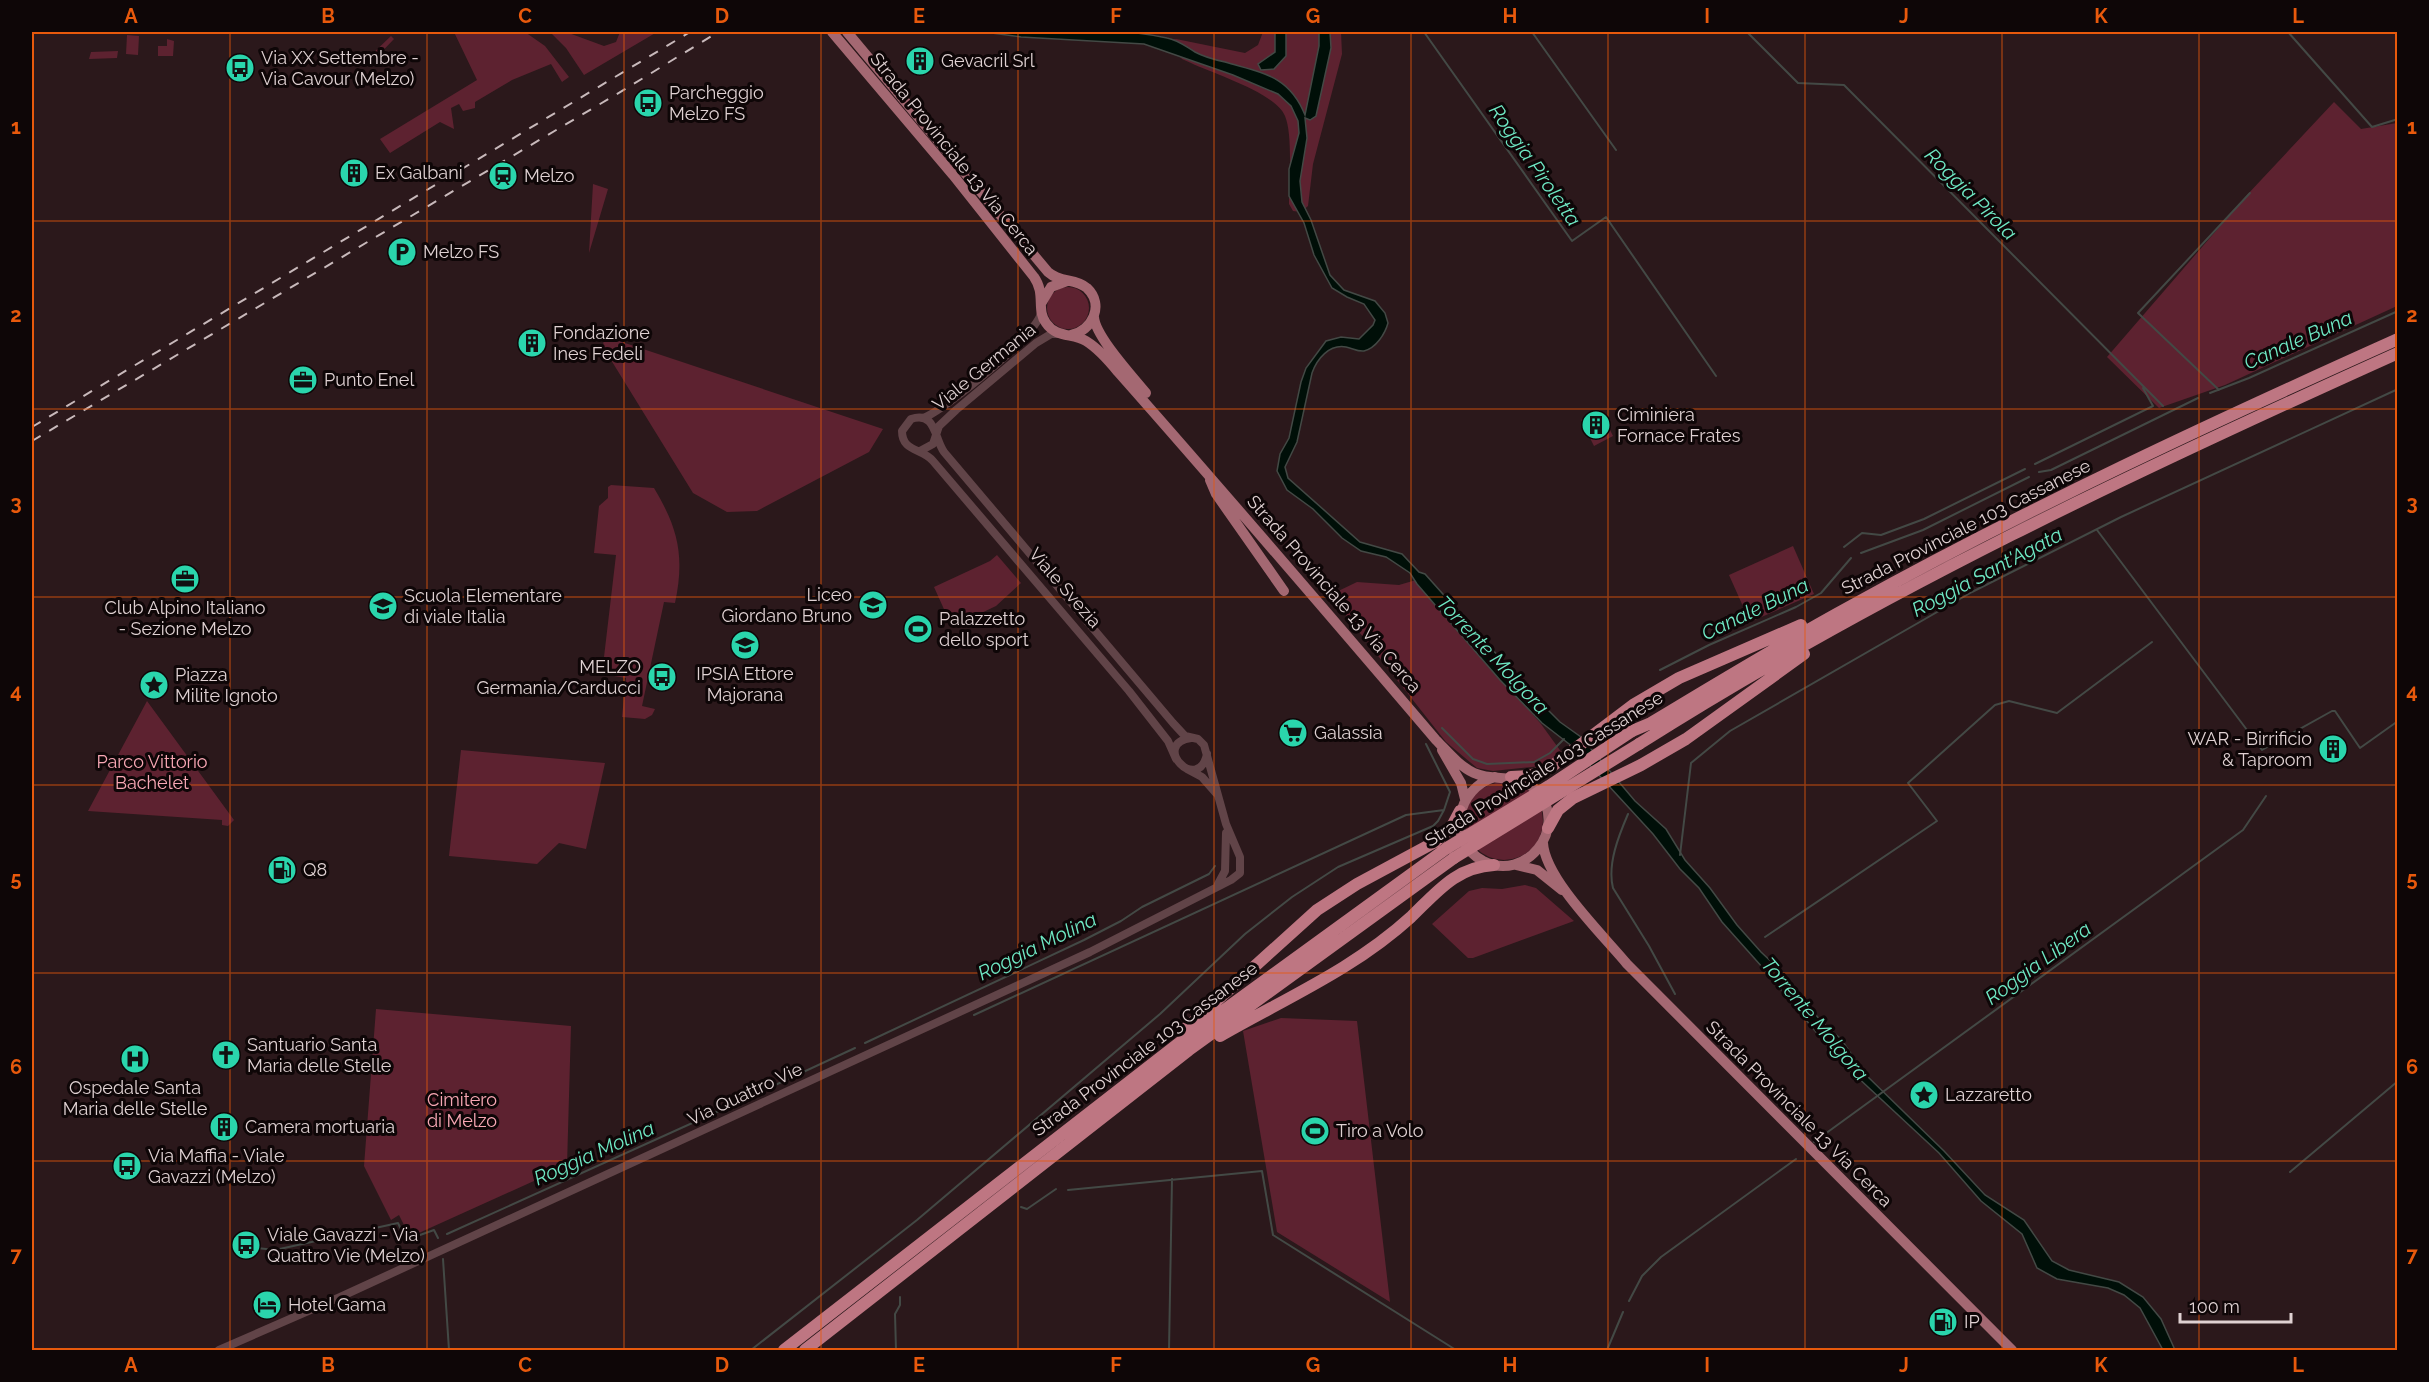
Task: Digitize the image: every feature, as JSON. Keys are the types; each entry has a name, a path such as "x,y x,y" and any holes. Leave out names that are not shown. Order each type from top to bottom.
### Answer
{"highway":[{"name":"Strada Provinciale 103 Cassanese","path":"784,1350 1184,1040 1451,853 1632,731 1651,723 1852,605 1962,548 2218,420 2397,339"},
{"name":"Strada Provinciale 103 Cassanese","path":"806,1350 1189,1050 1451,853 1785,656 1868,610 2126,478 2397,352"},
{"path":"1511,777 1529,776 1547,770 1633,705 1686,674 1779,636 1895,576 1962,548"},
{"path":"1548,828 1561,807 1573,798 1686,740 1818,645 1960,569 1980,552"},
{"path":"932,1234 977,1190 1204,1014 1317,910 1357,884 1435,842 1451,828 1463,805"},
{"path":"1061,1151 1208,1044 1256,1015 1312,988 1362,957 1461,872 1494,865"}],"main road":[{"name":"Strada Provinciale 13 Via Cerca","path":"832,32 1034,277 1041,291 1047,325 1064,334 1082,339 1096,348 1206,471 1436,740 1470,771 1495,777 1511,777"},
{"name":"Strada Provinciale 13 Via Cerca","path":"847,32 1048,272 1057,279 1081,284 1090,292 1095,304 1095,326 1206,471"},
{"path":"1042,307 1052,287 1069,281"},
{"path":"1064,334 1084,330 1094,317"},
{"path":"1206,471 1216,494 1284,591"},
{"name":"Strada Provinciale 13 Via Cerca","path":"1436,740 1461,783 1463,805 1460,831 1469,849 1484,861 1494,865 1515,865 1537,870 1569,896 1654,991 2012,1350"},
{"path":"1463,805 1478,785 1495,777"},
{"path":"1511,777 1529,784 1543,799 1549,818 1543,843 1530,858 1515,865"},
{"name":"Strada Provinciale 13 Via Cerca","path":"1543,843 1548,860 1569,896"}],"street":[{"name":"Viale Germania","path":"923,418 943,408 1021,342 1039,322 1042,307"},
{"name":"Viale Germania","path":"936,435 940,424 1031,347 1051,334 1064,334"},
{"path":"923,418 933,424 936,435 929,447 916,451 904,443 902,430 911,419 923,418"},
{"name":"Viale Svezia","path":"936,435 937,442 944,452 1173,723 1185,736 1201,741 1206,750 1226,824 1240,857 1242,868 1237,876 1215,888"},
{"name":"Viale Svezia","path":"916,451 930,457 1093,646 1168,741 1176,759 1205,779 1219,799"},
{"path":"1176,759 1175,752 1178,745 1182,740 1191,738"},
{"path":"1186,768 1194,769 1203,764 1206,750"},
{"name":"Viale Svezia","path":"1215,888 1224,873 1227,852 1226,824"},
{"name":"Via Quattro Vie","path":"219,1350 232,1347 851,1064 1090,952 1215,888"}],"green space":[{"path":"454,32 525,32 545,46 569,77 562,82 551,64 512,80 475,102 475,108 463,111 459,104 451,108 454,129 440,122 390,153 380,139 477,80"},
{"path":"550,32 566,32 604,46 616,42 620,32 657,32 584,75 566,48"},
{"path":"1263,32 1341,32 1342,54 1313,164 1308,206 1301,212 1293,211 1289,204 1289,135 1285,116 1279,108 1257,92 1182,59 1164,40 1176,39 1245,53 1258,45"},
{"path":"127,35 139,36 138,55 126,54"},
{"path":"391,36 394,39 372,62 368,58"},
{"path":"167,39 174,41 173,56 158,56 158,46 167,46"},
{"path":"118,51 117,58 89,59 91,52"},
{"path":"2334,102 2361,129 2397,123 2397,306 2225,385 2159,408 2107,357 2247,195"},
{"path":"593,184 608,189 589,253"},
{"path":"1068,287 1076,288 1083,293 1088,300 1088,316 1083,323 1076,328 1068,329 1060,328 1053,323 1048,316 1047,308 1048,300 1053,293 1060,288"},
{"path":"604,336 883,429 869,452 757,511 727,512 693,493 603,347"},
{"path":"1600,410 1613,436 1594,446 1581,420"},
{"path":"611,485 654,488 669,516 677,543 679,571 675,603 664,602 642,706 655,709 652,715 645,719 622,717 626,678 602,674 616,555 594,553 599,506 608,498 608,487"},
{"path":"1793,546 1814,594 1750,622 1729,575"},
{"path":"997,555 1021,583 996,606 952,627 934,587 990,561"},
{"path":"1416,580 1541,724 1562,753 1541,766 1493,771 1477,768 1446,742 1330,595 1357,582 1399,585"},
{"name":"Parco Vittorio Bachelet","path":"147,701 234,820 228,826 222,825 222,820 88,811"},
{"path":"461,750 605,763 586,849 559,843 537,864 449,856"},
{"path":"1496,782 1512,782 1526,788 1537,799 1543,813 1543,829 1537,843 1526,854 1512,860 1496,860 1482,854 1471,843 1465,829 1465,813 1471,799 1482,788"},
{"path":"1525,885 1536,888 1574,921 1473,958 1468,958 1432,924 1469,891"},
{"name":"Cimitero di Melzo","path":"376,1009 571,1026 567,1166 410,1237 399,1215 391,1220 364,1166"},
{"name":"Tiro a Volo","path":"1281,1018 1357,1021 1390,1302 1277,1232 1243,1031"}],"water":[{"name":"Torrente Molgora","path":"1100,30 1146,34 1171,39 1202,55 1273,78 1291,91 1305,115 1319,46 1319,32 1330,32 1331,48 1316,116 1310,120 1305,118 1307,138 1300,181 1302,202 1311,220 1330,275 1344,290 1375,301 1385,313 1388,323 1385,332 1372,347 1362,351 1346,347 1334,348 1329,350 1317,363 1312,373 1297,442 1285,467 1288,478 1360,542 1402,554 1419,572 1425,574 1533,695 1560,722 1581,737 1635,801 1666,829 1685,860 1710,888 1737,925 1779,969 1820,1020 1841,1039 1865,1074 1944,1151 1985,1195 2024,1220 2052,1261 2069,1270 2119,1282 2143,1297 2161,1319 2175,1350 2163,1350 2140,1308 2124,1295 2108,1288 2057,1279 2037,1268 2022,1234 1981,1201 1939,1153 1840,1061 1722,922 1699,888 1680,869 1653,834 1573,747 1542,723 1500,680 1410,573 1386,557 1361,551 1342,538 1313,509 1287,490 1277,471 1280,454 1289,438 1306,368 1326,341 1341,337 1359,339 1375,320 1364,304 1332,288 1314,255 1304,223 1289,196 1289,169 1299,133 1298,121 1291,106 1278,94 1233,75 1144,44 1021,37 984,32"},
{"path":"1275,32 1286,32 1286,56 1274,69 1261,70 1258,64 1275,52"}],"waterway":[{"name":"Roggia Piroletta","path":"1424,32 1572,241 1606,217 1716,376"},
{"path":"1532,32 1616,150"},
{"name":"Roggia Pirola","path":"1747,32 1798,83 1844,85 2163,406"},
{"path":"2288,32 2372,127 2398,119"},
{"path":"2219,390 2138,313 2250,193"},
{"name":"Canale Buna","path":"2210,393 2249,378 2398,311"},
{"path":"2035,464 2153,406 2143,388"},
{"name":"Roggia Sant'Agata","path":"1680,855 1691,763 1730,731 1972,592 2121,517 2398,389"},
{"name":"Canale Buna","path":"2039,472 2051,470 2198,398"},
{"path":"1844,547 1862,533 1881,535 1924,519 2025,469"},
{"name":"Canale Buna","path":"1861,553 1923,530 2029,477"},
{"path":"2097,530 2262,750 2332,711 2335,711 2360,748 2398,721"},
{"name":"Canale Buna","path":"1660,670 1709,645 1796,607 1821,593 1851,558"},
{"path":"1765,937 1937,821 1908,783 1995,705 2009,701 2057,713 2152,642"},
{"path":"1442,728 1473,759 1487,764 1534,762 1550,753 1564,739"},
{"path":"974,1015 1406,815 1444,810 1450,792 1426,744"},
{"name":"Roggia Libera","path":"1814,1142 2243,830 2266,796"},
{"path":"751,1350 917,1220 1160,1014 1245,934 1292,897 1338,867 1433,826 1444,810"},
{"path":"1628,814 1613,860 1613,888 1675,994"},
{"name":"Roggia Molina","path":"865,1043 1084,940 1142,907 1209,874 1215,866"},
{"name":"Roggia Molina","path":"760,1092 855,1048"},
{"name":"Roggia Pirola","path":"2290,1172 2398,1081"},
{"name":"Roggia Molina","path":"447,1234 752,1096"},
{"path":"1629,1301 1642,1276 1661,1257 1796,1159"},
{"path":"1068,1190 1262,1171 1273,1235 1456,1350"},
{"path":"1169,1350 1172,1179"},
{"path":"1021,1207 1027,1209 1056,1189"},
{"name":"Roggia Molina","path":"257,1248 275,1250 398,1223 406,1240 434,1230 438,1238"},
{"path":"443,1259 449,1350"},
{"path":"896,1350 895,1314 900,1305 900,1297"},
{"path":"1607,1350 1623,1312"}],"railway":[{"path":"32,427 690,32"},
{"path":"32,441 718,32"}],"place":[{"name":"Gevacril Srl","path":"920,61"},
{"name":"Via XX Settembre - Via Cavour (Melzo)","path":"240,68"},
{"name":"Parcheggio Melzo FS","path":"648,103"},
{"name":"Ex Galbani","path":"354,173"},
{"name":"Melzo","path":"503,176"},
{"name":"Melzo FS","path":"402,252"},
{"name":"Fondazione Ines Fedeli","path":"532,343"},
{"name":"Punto Enel","path":"303,380"},
{"name":"Ciminiera Fornace Frates","path":"1596,425"},
{"name":"Club Alpino Italiano - Sezione Melzo","path":"185,579"},
{"name":"Liceo Giordano Bruno","path":"873,605"},
{"name":"Scuola Elementare di viale Italia","path":"383,606"},
{"name":"Palazzetto dello sport","path":"918,629"},
{"name":"IPSIA Ettore Majorana","path":"745,645"},
{"name":"MELZO Germania/Carducci","path":"662,677"},
{"name":"Piazza Milite Ignoto","path":"154,685"},
{"name":"Galassia","path":"1293,733"},
{"name":"WAR - Birrificio & Taproom","path":"2333,749"},
{"name":"Q8","path":"282,870"},
{"name":"Santuario Santa Maria delle Stelle","path":"226,1055"},
{"name":"Ospedale Santa Maria delle Stelle","path":"135,1059"},
{"name":"Lazzaretto","path":"1924,1095"},
{"name":"Camera mortuaria","path":"224,1127"},
{"name":"Tiro a Volo","path":"1315,1131"},
{"name":"Via Maffia - Viale Gavazzi (Melzo)","path":"127,1166"},
{"name":"Viale Gavazzi - Via Quattro Vie (Melzo)","path":"246,1245"},
{"name":"Hotel Gama","path":"267,1305"},
{"name":"IP","path":"1943,1322"}]}
